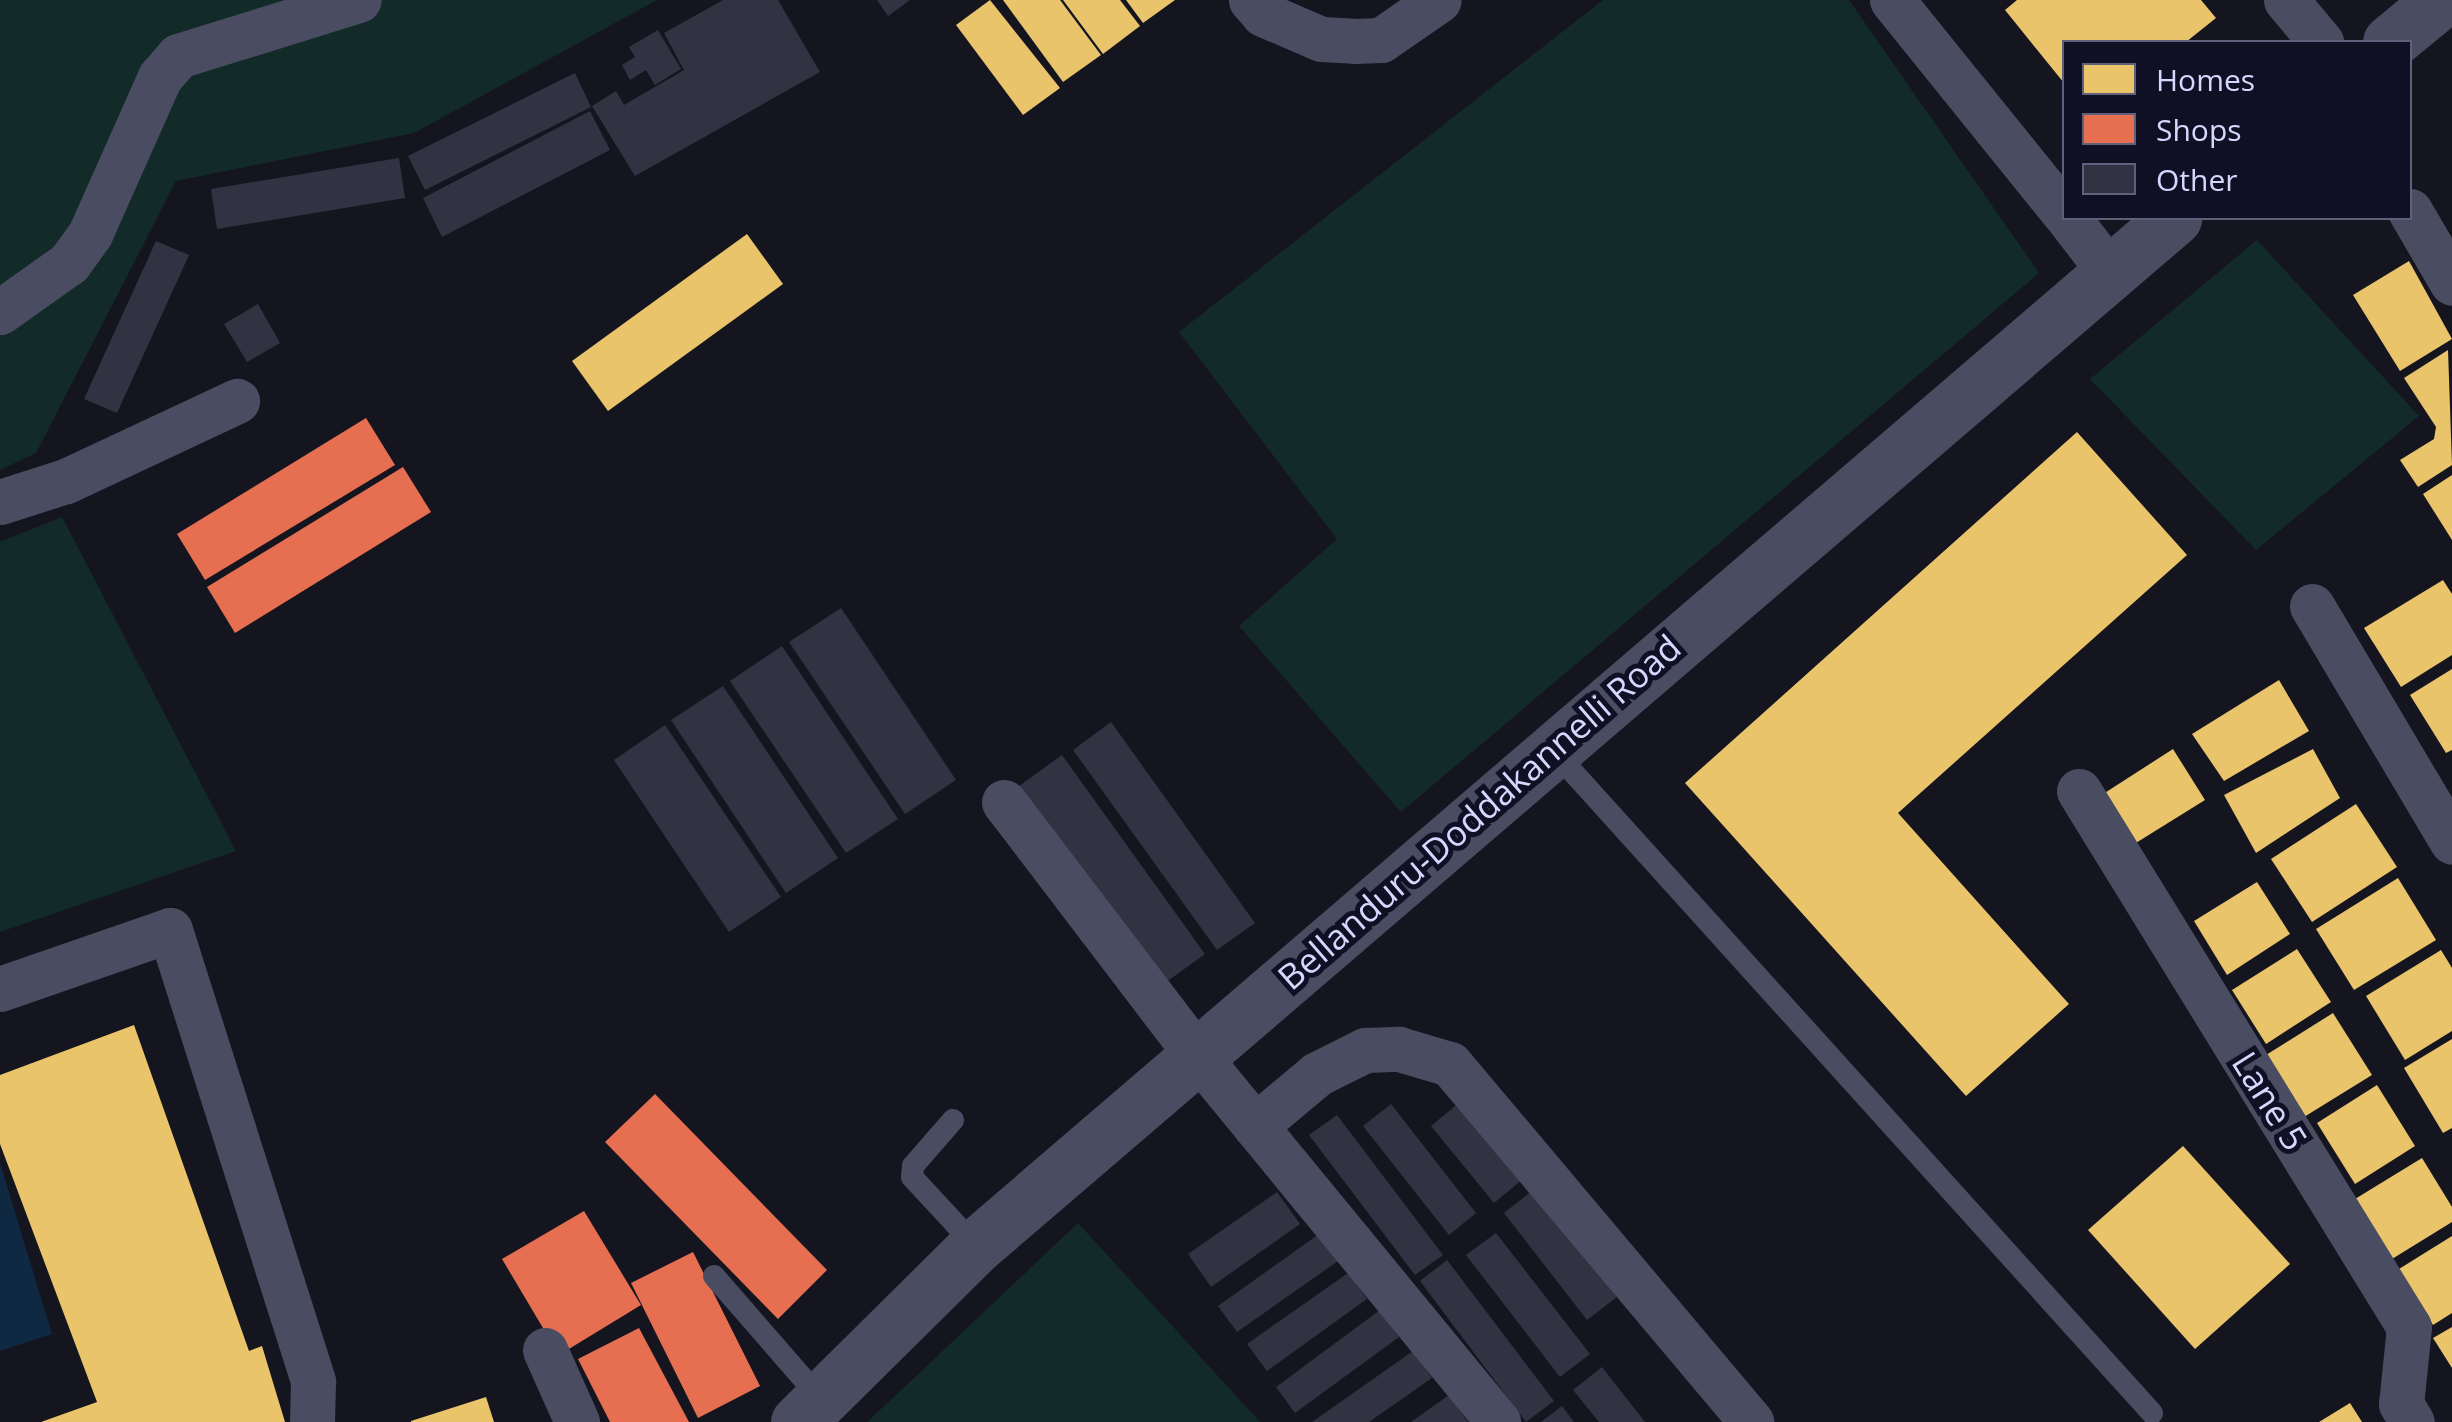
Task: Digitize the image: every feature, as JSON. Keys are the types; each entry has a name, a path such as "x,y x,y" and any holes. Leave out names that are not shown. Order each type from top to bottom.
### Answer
{"street":[{"path":"0,312 70,263 90,234 160,77 178,56 358,0"},
{"path":"1251,0 1263,14 1321,39 1354,41 1380,40 1439,0"},
{"path":"1892,0 2062,210"},
{"path":"2286,0 2319,40"},
{"path":"2392,40 2440,0"},
{"path":"2412,214 2452,283"},
{"path":"2070,220 2109,270"},
{"name":"Bellanduru-Doddakannelli Road","path":"810,1411 976,1246 2172,220"},
{"path":"0,502 66,481 236,402"},
{"path":"2312,606 2452,842"},
{"name":"Lane 5","path":"2079,792 2409,1327 2401,1404 2412,1422"},
{"path":"1004,802 1196,1054 1498,1422"},
{"path":"0,989 170,930 314,1382 312,1422"},
{"path":"1255,1126 1317,1074 1364,1050 1399,1050 1450,1064 1752,1422"},
{"path":"545,1350 577,1422"}],"lane":[{"path":"1552,749 2152,1413"},
{"path":"953,1120 913,1166 912,1177 976,1246"},
{"path":"714,1276 810,1411"}],"green space":[{"path":"0,0 657,0 414,133 176,181 36,453 0,470"},
{"path":"1603,0 1849,0 2039,273 1401,812 1239,626 1337,539 1179,332"},
{"path":"2257,240 2419,416 2256,550 2090,379"},
{"path":"62,517 236,851 0,932 0,542"},
{"path":"1078,1223 1260,1422 867,1422 894,1397"}],"water":[{"path":"0,1163 52,1334 0,1351"}],"building: Homes":[{"path":"990,0 1060,88 1023,115 956,25"},
{"path":"1003,0 1060,0 1101,55 1063,82"},
{"path":"1063,0 1120,0 1140,26 1103,54"},
{"path":"1126,0 1175,0 1143,23"},
{"path":"2017,0 2201,0 2216,18 2188,40 2062,40 2062,81 2005,10"},
{"path":"747,234 783,284 608,411 572,361"},
{"path":"2409,261 2452,339 2400,371 2353,295"},
{"path":"2448,350 2452,465 2418,487 2400,460 2434,439 2436,427 2404,378"},
{"path":"2077,432 2187,555 1898,813 2069,1004 1966,1096 1685,783"},
{"path":"2452,475 2452,540 2423,494"},
{"path":"2443,580 2452,594 2452,655 2401,687 2364,628"},
{"path":"2452,669 2452,750 2446,753 2410,695"},
{"path":"2279,680 2309,731 2224,781 2192,734"},
{"path":"2173,749 2205,800 2131,846 2100,796"},
{"path":"2313,749 2340,798 2256,853 2224,795"},
{"path":"2356,804 2397,867 2312,922 2271,859"},
{"path":"2398,878 2436,940 2354,990 2316,929"},
{"path":"2257,882 2290,934 2227,975 2194,921"},
{"path":"2297,949 2331,1002 2266,1044 2232,990"},
{"path":"2441,950 2452,968 2452,1031 2405,1060 2366,996"},
{"path":"2333,1013 2372,1075 2304,1117 2266,1055"},
{"path":"134,1025 249,1351 262,1346 285,1422 41,1422 97,1402 0,1144 0,1075"},
{"path":"2452,1039 2452,1128 2443,1133 2404,1068"},
{"path":"2377,1085 2415,1146 2355,1184 2317,1123"},
{"path":"2183,1146 2290,1264 2195,1349 2088,1230"},
{"path":"2422,1158 2452,1207 2452,1222 2392,1259 2355,1199"},
{"path":"2452,1236 2452,1313 2433,1325 2399,1269"},
{"path":"2452,1327 2452,1368 2433,1338"},
{"path":"486,1397 494,1422 411,1422 411,1421"},
{"path":"2350,1403 2362,1422 2319,1422"}],"building: Shops":[{"path":"366,418 395,465 205,580 177,534"},
{"path":"403,467 431,512 235,633 207,587"},
{"path":"655,1094 827,1270 778,1319 605,1142"},
{"path":"584,1211 641,1305 559,1355 502,1259"},
{"path":"693,1252 760,1386 698,1418 631,1283"},
{"path":"639,1328 689,1422 610,1422 578,1359"}],"building: Other":[{"path":"723,0 778,0 820,72 635,176 592,106 616,91 624,105 684,70 664,33"},
{"path":"877,0 910,0 888,16"},
{"path":"658,30 681,69 655,85 646,70 630,80 622,65 635,57 629,47"},
{"path":"575,73 591,107 425,190 408,156"},
{"path":"590,111 610,150 442,237 423,198"},
{"path":"399,158 405,198 217,229 211,189"},
{"path":"156,241 189,255 117,413 84,399"},
{"path":"258,304 280,343 247,362 224,324"},
{"path":"841,608 956,780 905,814 789,642"},
{"path":"782,646 898,819 846,853 730,681"},
{"path":"723,686 838,858 786,893 671,720"},
{"path":"1111,722 1255,923 1217,950 1073,750"},
{"path":"665,725 781,897 729,932 614,760"},
{"path":"1062,755 1205,954 1158,988 1015,789"},
{"path":"1460,1102 1523,1179 1494,1203 1431,1126"},
{"path":"1391,1104 1476,1213 1449,1235 1363,1126"},
{"path":"1337,1115 1443,1255 1415,1275 1309,1135"},
{"path":"1534,1189 1617,1297 1587,1320 1504,1213"},
{"path":"1277,1192 1300,1224 1211,1287 1188,1254"},
{"path":"1496,1233 1590,1354 1560,1377 1466,1255"},
{"path":"1319,1234 1338,1261 1237,1332 1218,1306"},
{"path":"1447,1260 1554,1401 1526,1422 1420,1281"},
{"path":"1348,1273 1367,1299 1267,1371 1247,1344"},
{"path":"1380,1310 1399,1337 1295,1413 1276,1387"},
{"path":"1413,1351 1432,1378 1369,1422 1312,1422"},
{"path":"1602,1367 1645,1422 1599,1422 1573,1390"},
{"path":"1449,1395 1468,1422 1411,1422"},
{"path":"1562,1406 1574,1422 1541,1422"}]}
